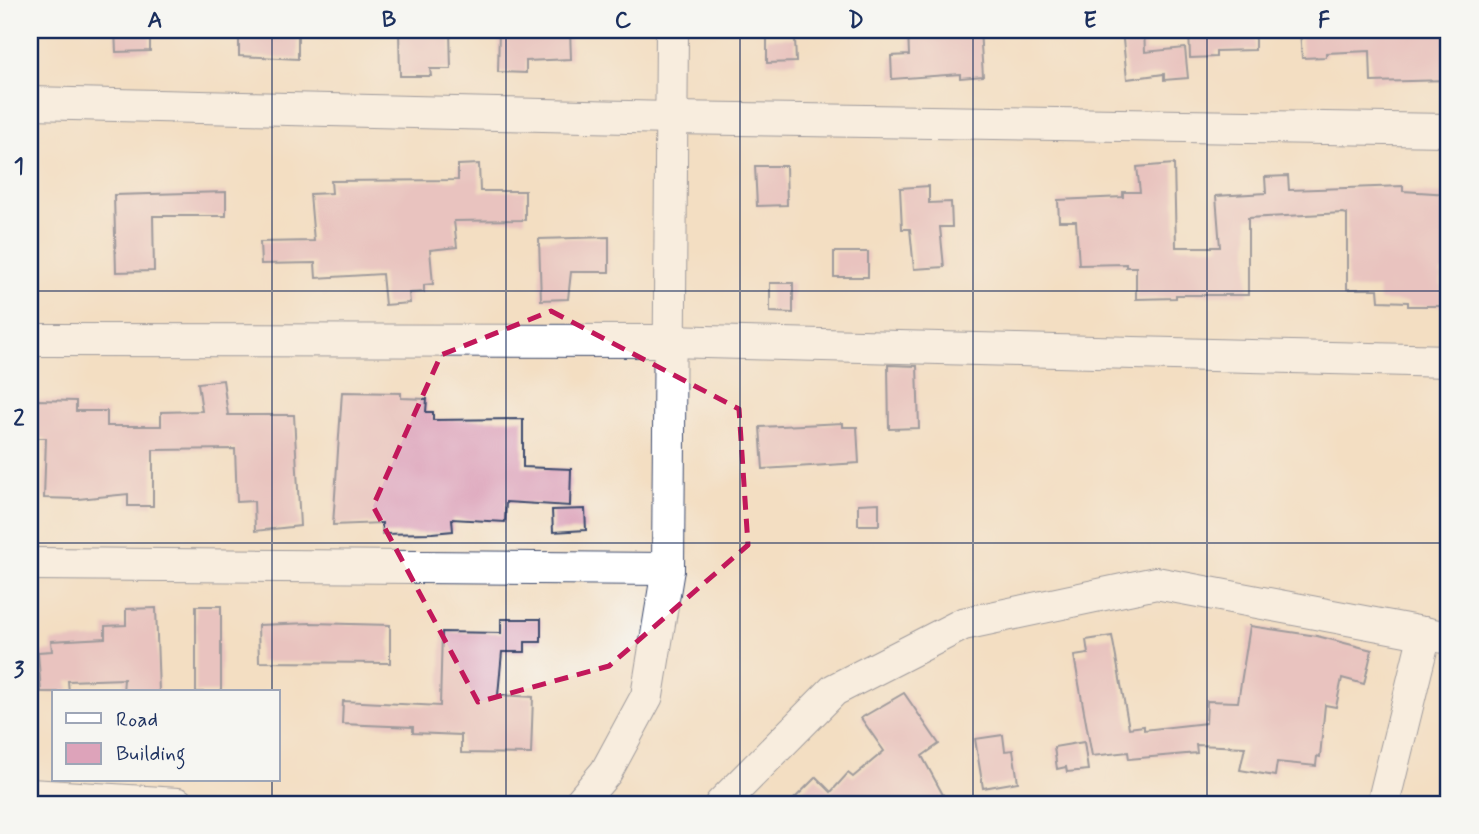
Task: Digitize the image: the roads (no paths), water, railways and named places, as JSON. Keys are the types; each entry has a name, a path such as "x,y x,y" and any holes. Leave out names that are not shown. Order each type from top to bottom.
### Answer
{"street":[{"path":"579,804 607,772 647,696 668,569 672,30"},
{"path":"30,103 671,118 1449,130"},
{"path":"30,340 669,341 1449,361"},
{"path":"30,564 668,569"},
{"path":"721,804 834,690 963,624 1156,583 1437,636 1383,804"},
{"path":"30,795 178,804"}]}
